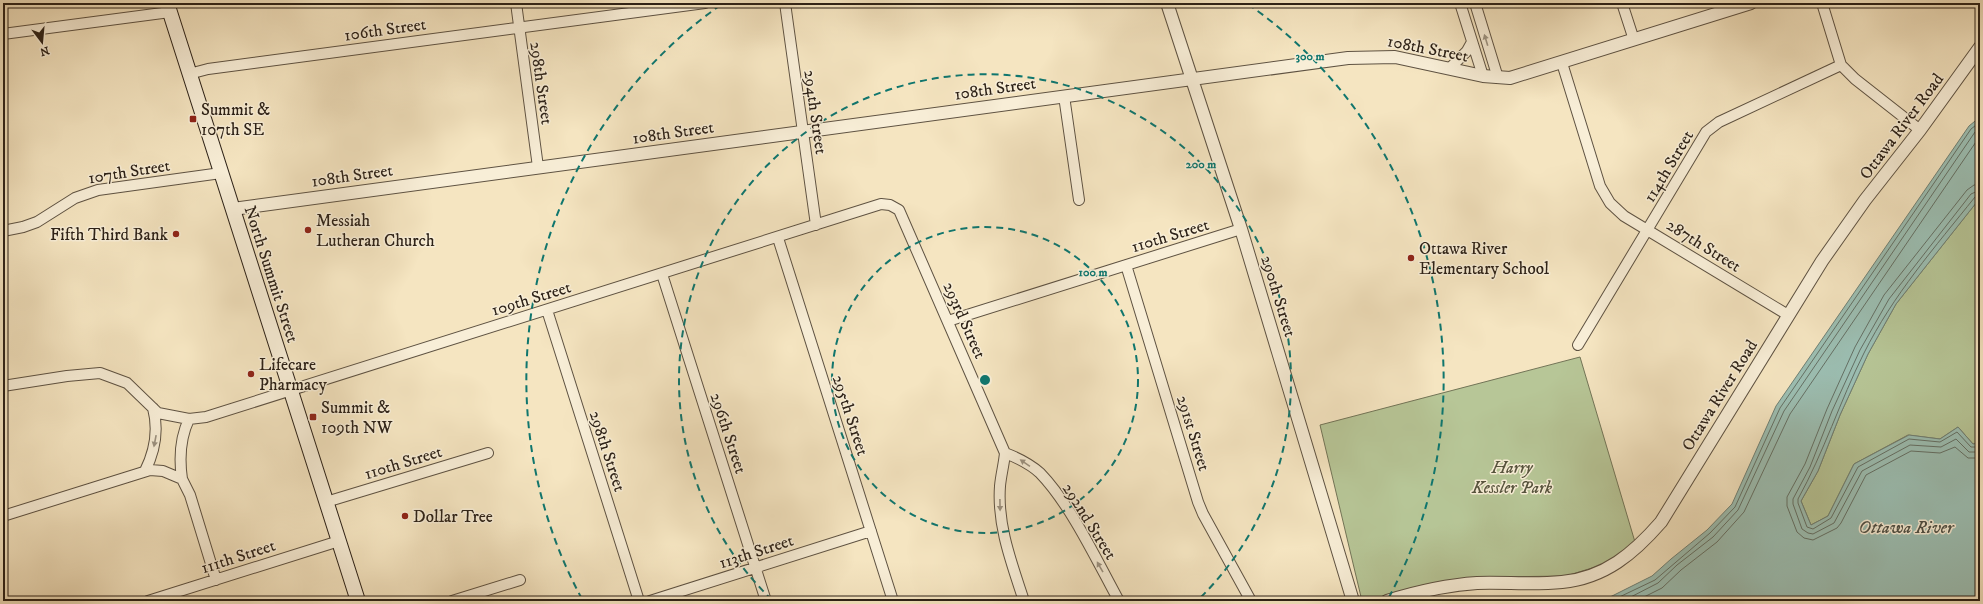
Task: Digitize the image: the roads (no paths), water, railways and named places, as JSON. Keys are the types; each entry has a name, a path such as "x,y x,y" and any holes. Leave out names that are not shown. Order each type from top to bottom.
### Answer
{"main road":[{"name":"North Summit Street","path":"168,7 358,601"}],"street":[{"name":"298th Street","path":"516,3 538,167"},
{"name":"106th Street","path":"189,74 215,68 705,3"},
{"name":"294th Street","path":"785,3 816,225"},
{"name":"290th Street","path":"1167,3 1241,229 1353,601"},
{"path":"1460,3 1483,76"},
{"path":"1475,3 1498,78"},
{"path":"1622,3 1634,40"},
{"name":"108th Street","path":"233,209 1348,58 1378,56 1410,59 1483,76 1510,78 1751,3"},
{"path":"1822,3 1841,65 1855,79 1920,130"},
{"path":"3,34 168,7"},
{"path":"1450,68 1467,52 1472,42"},
{"name":"Ottawa River Road","path":"1387,601 1416,592 1476,584 1561,582 1576,580 1592,575 1618,563 1640,546 1661,522 1839,235 1920,130 1980,47"},
{"name":"287th Street","path":"1562,63 1600,186 1610,203 1624,216 1788,315"},
{"name":"114th Street","path":"1578,345 1706,132 1719,122 1841,65"},
{"path":"1064,96 1079,200"},
{"name":"107th Street","path":"3,231 23,227 37,222 75,198 98,190 221,173"},
{"name":"109th Street","path":"153,408 158,413 189,419 206,418 778,238 881,204"},
{"name":"293rd Street","path":"881,204 890,205 899,210 1005,453"},
{"name":"110th Street","path":"948,321 1241,229"},
{"name":"295th Street","path":"778,238 893,601"},
{"name":"291st Street","path":"1126,265 1200,508 1252,601"},
{"name":"296th Street","path":"662,274 766,601"},
{"name":"298th Street","path":"547,310 639,601"},
{"path":"3,386 67,376 100,374 127,383 153,408 156,423 156,438 145,471"},
{"path":"189,419 184,429 181,442 180,461 182,479 190,495 216,580"},
{"name":"110th Street","path":"326,502 488,453"},
{"path":"1005,453 1000,487 1001,519 1005,542 1024,601"},
{"name":"292nd Street","path":"1005,453 1022,460 1039,473 1062,499 1120,601"},
{"path":"3,516 145,471 163,471 182,479"},
{"name":"113th Street","path":"650,601 871,531"},
{"name":"111th Street","path":"148,601 339,541"},
{"path":"452,601 520,580"}],"water":[{"name":"Ottawa River","path":"1980,117 1980,198 1896,304 1868,354 1840,415 1818,471 1801,501 1811,525 1828,516 1854,464 1909,435 1940,439 1958,427 1973,444 1980,443 1980,601 1602,601 1652,576 1707,530 1732,504 1776,406 1969,126"}],"place":[{"name":"Summit & 107th SE","path":"193,119"},
{"name":"Messiah Lutheran Church","path":"308,230"},
{"name":"Fifth Third Bank","path":"176,234"},
{"name":"Ottawa River Elementary School","path":"1411,258"},
{"name":"Lifecare Pharmacy","path":"251,374"},
{"name":"Summit & 109th NW","path":"313,417"},
{"name":"Dollar Tree","path":"405,516"}],"park label":[{"name":"Harry Kessler Park","path":"1512,477"}]}
